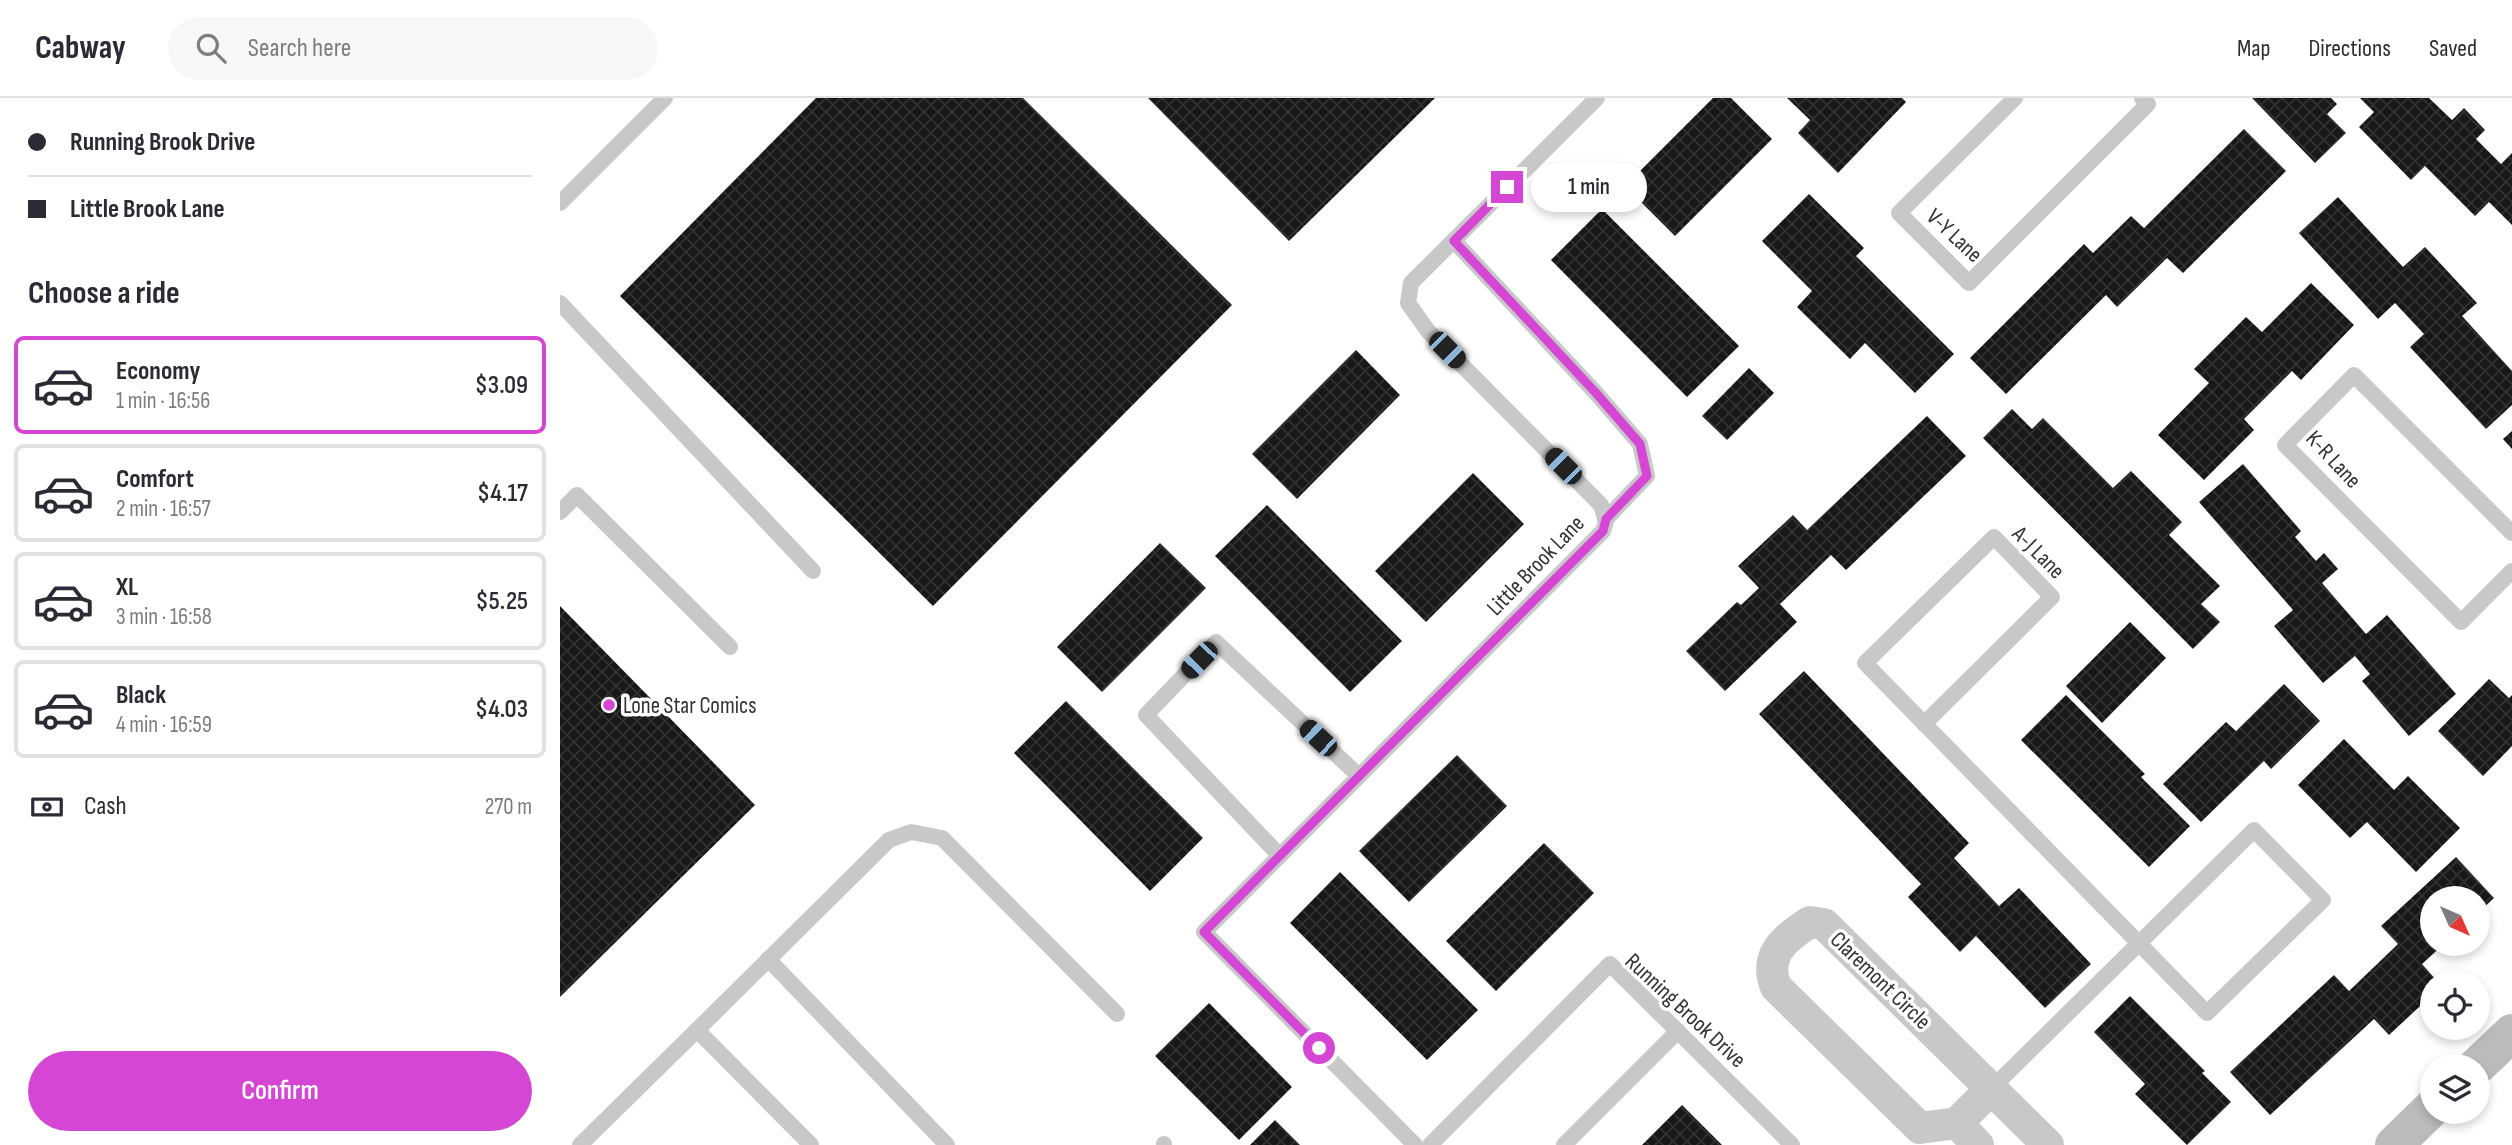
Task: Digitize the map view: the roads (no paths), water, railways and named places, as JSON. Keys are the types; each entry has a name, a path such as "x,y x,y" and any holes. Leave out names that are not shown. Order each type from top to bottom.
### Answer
{"main road":[{"path":"2490,1054 2512,1033"},
{"path":"2394,1145 2420,1120"}],"street":[{"name":"Claremont Circle","path":"1810,922 1824,924 1992,1088 1968,1134 1920,1128 1776,986 1770,972 1776,952 1792,934 1810,922"},
{"path":"1992,1088 2048,1145"}],"lane":[{"path":"560,203 665,98"},
{"name":"Little Brook Lane","path":"1415,1145 1204,932 1603,531 1606,519 1601,505 1428,331 1408,303 1411,283 1597,98"},
{"name":"V-Y Lane","path":"2015,98 1899,214 1969,283 2148,104 2142,98"},
{"path":"1454,241 1640,444 1647,476 1606,519"},
{"path":"560,303 813,571"},
{"name":"K-R Lane","path":"2512,533 2354,375 2285,444 2461,622 2512,571"},
{"path":"560,512 578,495 730,647"},
{"name":"A-J Lane","path":"1924,723 2052,597 1994,537 1865,663 2139,943 2207,1013 2323,900 2254,830 2139,943 1992,1088"},
{"path":"1280,856 1146,715 1216,642 1359,776"},
{"path":"580,1145 889,840 911,832 942,838 1117,1014"},
{"path":"768,959 947,1145"},
{"name":"Running Brook Drive","path":"1430,1145 1610,964 1792,1145"},
{"path":"697,1030 811,1145"},
{"path":"1564,1145 1678,1031"}],"place":[{"name":"Lone Star Comics","path":"609,705"}]}
